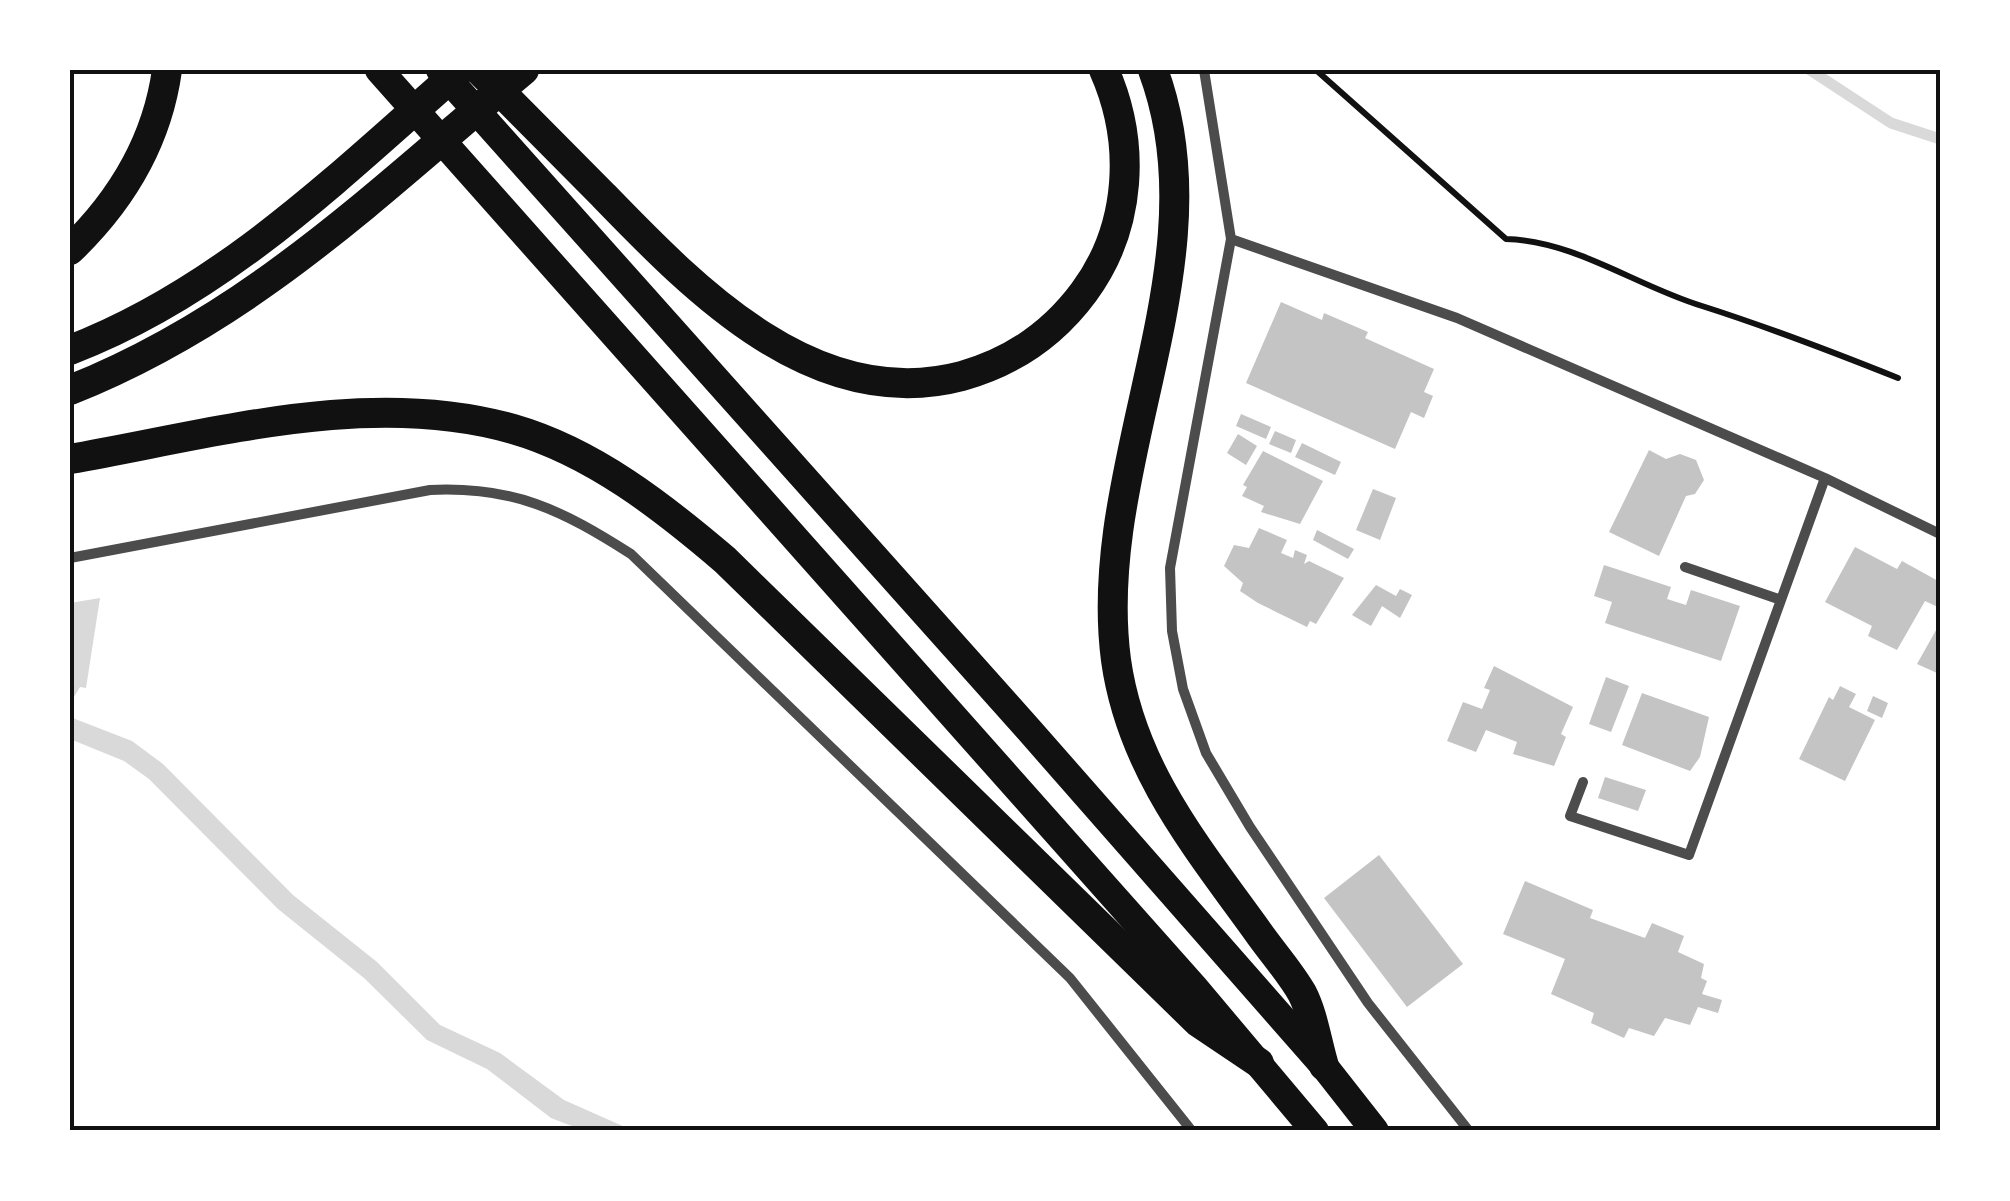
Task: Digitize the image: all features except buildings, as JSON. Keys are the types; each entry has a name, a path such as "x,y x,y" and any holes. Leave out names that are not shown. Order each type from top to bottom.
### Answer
{"highway":[{"path":"70,250 124,190 158,120 167,70"},
{"path":"379,70 1259,1062 1315,1131"},
{"path":"440,70 1324,1066 1375,1131"},
{"path":"70,350 180,296 284,224 460,70"},
{"path":"480,70 678,272 724,312 768,340 848,374 913,384 942,381 1010,359 1067,314 1107,254 1122,198 1126,141 1104,70"},
{"path":"70,390 186,336 270,282 524,70"},
{"path":"1153,70 1168,129 1172,216 1166,282 1114,540 1112,629 1121,693 1134,740 1154,784 1303,995 1324,1066"},
{"path":"70,459 361,412 437,415 514,429 579,458 669,512 725,560 1198,1022 1259,1062"}],"street":[{"path":"1204,70 1231,238 1170,568 1172,631 1183,690 1206,754 1250,827 1368,1003 1469,1131"},
{"path":"1231,238 1456,318 1825,478 1940,534"},
{"path":"1584,782 1570,816 1689,855 1825,478"},
{"path":"70,558 430,490 480,488 565,514 632,554 1070,978 1141,1062 1192,1131"},
{"path":"1685,567 1781,600"}],"path":[{"path":"1316,70 1506,239 1540,240 1702,306 1733,313 1898,378"}],"shaded area":[{"path":"100,598 86,688 80,687 74,697 70,603"},
{"path":"70,717 132,741 163,764 293,895 377,962 440,1025 500,1053 564,1100 634,1131 585,1131 551,1118 487,1069 427,1040 364,978 278,909 149,779 124,761 70,739"}],"waterway":[{"path":"1810,70 1891,123 1940,139"}]}
